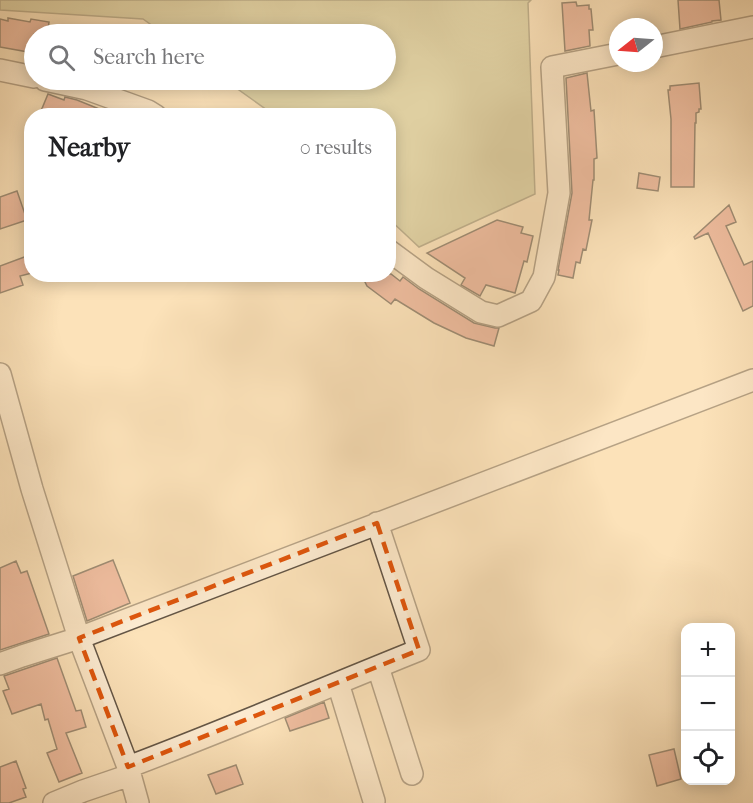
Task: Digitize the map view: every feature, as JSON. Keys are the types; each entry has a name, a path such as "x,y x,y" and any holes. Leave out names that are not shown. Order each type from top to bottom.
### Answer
{"street":[{"path":"663,46 753,27"},
{"path":"396,255 426,278 481,312 498,316 531,301 544,277 559,193 552,67 609,56"},
{"path":"0,69 24,75"},
{"path":"90,90 140,108"},
{"path":"0,374 32,489 79,638 129,771 138,803"},
{"path":"0,664 79,638 753,380"},
{"path":"54,803 193,742 419,650 377,523"},
{"path":"378,667 412,774"},
{"path":"338,683 374,801"}],"highlighted area":[{"path":"377,523 419,650 128,767 79,638"}],"shaded area":[{"path":"0,0 531,0 528,3 535,194 419,247 396,226 396,108 264,108 239,90 396,90 396,24 150,24 143,19 0,10"}],"building":[{"path":"678,0 719,0 721,20 680,29"},
{"path":"576,2 577,6 589,5 591,9 593,30 589,30 590,46 565,51 562,3"},
{"path":"8,18 30,22 31,19 49,22 49,24 24,24 24,51 0,47 0,19 8,21"},
{"path":"587,73 591,111 594,110 597,158 594,159 589,220 592,220 586,250 583,249 580,263 576,262 573,278 558,275 572,193 566,78"},
{"path":"699,83 701,109 696,113 695,123 694,187 671,187 671,119 668,90 670,86"},
{"path":"48,94 64,100 65,97 77,100 97,108 42,108"},
{"path":"639,173 660,177 658,191 637,188"},
{"path":"17,191 24,211 24,221 0,229 0,197"},
{"path":"729,205 736,222 726,226 744,265 753,261 753,306 743,311 708,233 695,239 694,237"},
{"path":"497,220 523,227 521,233 533,236 527,262 524,261 515,293 486,285 480,296 461,285 465,278 427,253"},
{"path":"24,257 24,275 20,276 23,285 0,293 0,266"},
{"path":"403,277 474,323 499,328 494,346 466,338 434,323 395,299 391,304 365,282 396,282 396,278 400,281"},
{"path":"113,560 130,603 87,621 73,576"},
{"path":"16,561 21,573 27,571 49,634 0,650 0,568"},
{"path":"57,658 76,711 81,710 86,727 66,733 82,773 59,782 47,753 57,749 41,704 12,714 3,691 9,689 4,676"},
{"path":"324,702 329,718 290,731 285,718"},
{"path":"674,749 681,779 657,786 649,755"},
{"path":"16,761 26,788 23,789 26,797 9,803 0,803 0,767"},
{"path":"236,765 243,784 216,794 208,775"}]}
